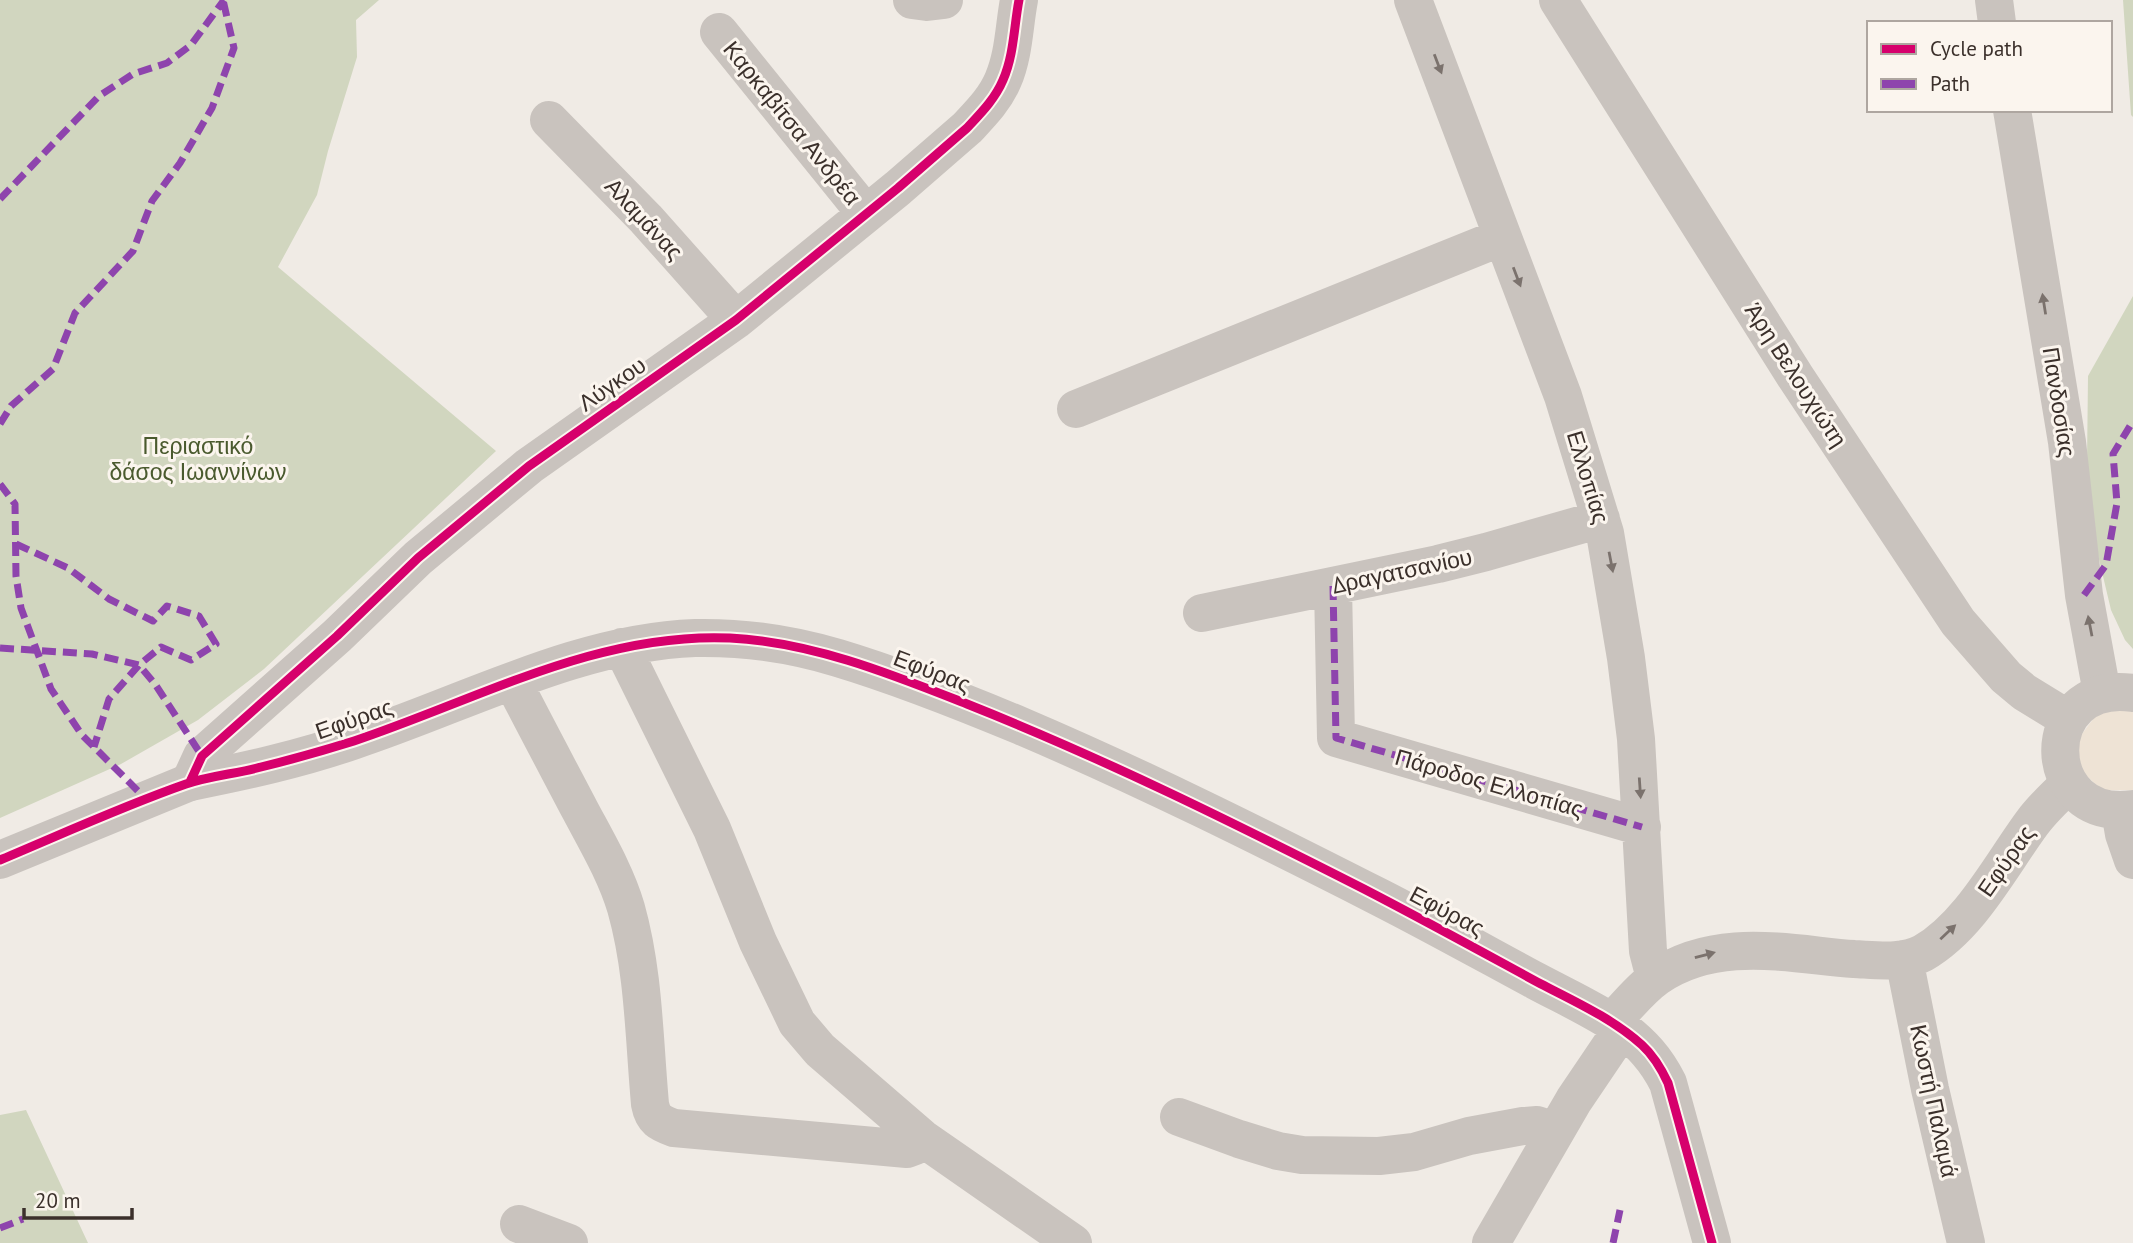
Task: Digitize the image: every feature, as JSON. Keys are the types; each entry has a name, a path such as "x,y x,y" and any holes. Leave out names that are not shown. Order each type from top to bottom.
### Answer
{"street":[{"path":"912,0 944,0"},
{"name":"Λύγκου","path":"190,782 202,756 337,636 418,558 529,466 736,320 967,128 989,105 1003,80 1010,58 1019,0"},
{"name":"Ελλοπίας","path":"1413,0 1563,396 1601,519 1613,573 1636,739 1648,951 1655,978"},
{"name":"Άρη Βελουχιώτη","path":"1558,0 1796,376 1958,622 2006,677 2024,692 2068,719"},
{"path":"1994,0 1997,21"},
{"name":"Καρκαβίτσα Ανδρέα","path":"719,32 866,214"},
{"name":"Πανδοσίας","path":"2012,112 2067,442 2084,595 2118,693"},
{"name":"Αλαμάνας","path":"549,120 646,219 736,320"},
{"path":"1076,409 1502,237"},
{"name":"Δραγατσανίου","path":"1202,613 1486,552 1601,519"},
{"name":"Πάροδος Ελλοπίας","path":"1333,586 1336,738 1642,827"},
{"name":"Εφύρας","path":"0,860 190,782 261,767 354,741 560,664 622,647 659,641 728,638 758,641 834,657 915,684 1090,755 1270,841 1409,912 1617,1026 1655,978 1692,959 1715,952 1738,950 1881,961 1921,954 1953,928 1985,891 2033,822 2069,784"},
{"path":"622,647 712,829 758,942 797,1023 820,1051 922,1138 1066,1242"},
{"path":"513,682 619,886 635,946 645,1014 650,1104 652,1115 657,1121 674,1128 907,1149 915,1146 922,1138"},
{"path":"2118,693 2083,703 2068,719 2059,744 2060,758 2069,784 2078,795 2091,804 2126,810 2124,834 2133,860"},
{"name":"Κωστή Παλαμά","path":"1904,959 1930,1089 1966,1243"},
{"path":"1491,1243 1617,1026 1657,1062 1668,1083 1712,1243"},
{"path":"1179,1117 1239,1139 1302,1155 1379,1156 1414,1152 1469,1136 1524,1126 1537,1125 1555,1132"},
{"path":"519,1224 569,1243"}],"green space":[{"name":"Περιαστικό δάσος Ιωαννίνων","path":"0,0 379,0 356,20 357,57 317,195 278,267 496,451 264,669 198,720 121,764 0,818"},
{"path":"2123,0 2133,0 2133,117 2131,115"},
{"path":"2133,296 2133,649 2125,640 2111,610 2098,555 2087,463 2088,376"},
{"path":"26,1110 88,1243 0,1243 0,1115"}],"shaded area":[{"path":"2133,709 2133,790 2102,790 2080,770 2076,742 2100,710"}],"marked path":[{"path":"0,424 11,406 53,369 75,313 133,251 152,201 180,163 212,108 234,48 223,0"},
{"path":"0,199 99,96 133,74 167,63 191,45 224,0"},
{"path":"2084,595 2106,565 2117,503 2113,454 2133,421"},
{"path":"0,484 15,504 16,576 21,608 51,689 82,735 147,800"},
{"path":"16,544 68,568 109,599 153,621 167,606 199,616 216,644 191,660 161,647 139,665 109,699 94,747"},
{"path":"1333,586 1336,738 1642,827"},
{"path":"0,648 92,654 139,665 155,684 202,756"},
{"path":"1613,1243 1620,1210"},
{"path":"0,1228 23,1219"}],"cycle path":[{"path":"190,782 202,756 337,636 418,558 529,466 736,320 967,128 992,100 1003,80 1012,51 1019,0"},
{"path":"0,860 186,784 269,765 354,741 585,657 632,646 681,639 730,638 791,646 851,661 909,682 1018,725 1118,769 1364,889 1607,1019 1650,1053 1668,1083 1712,1243"}]}
